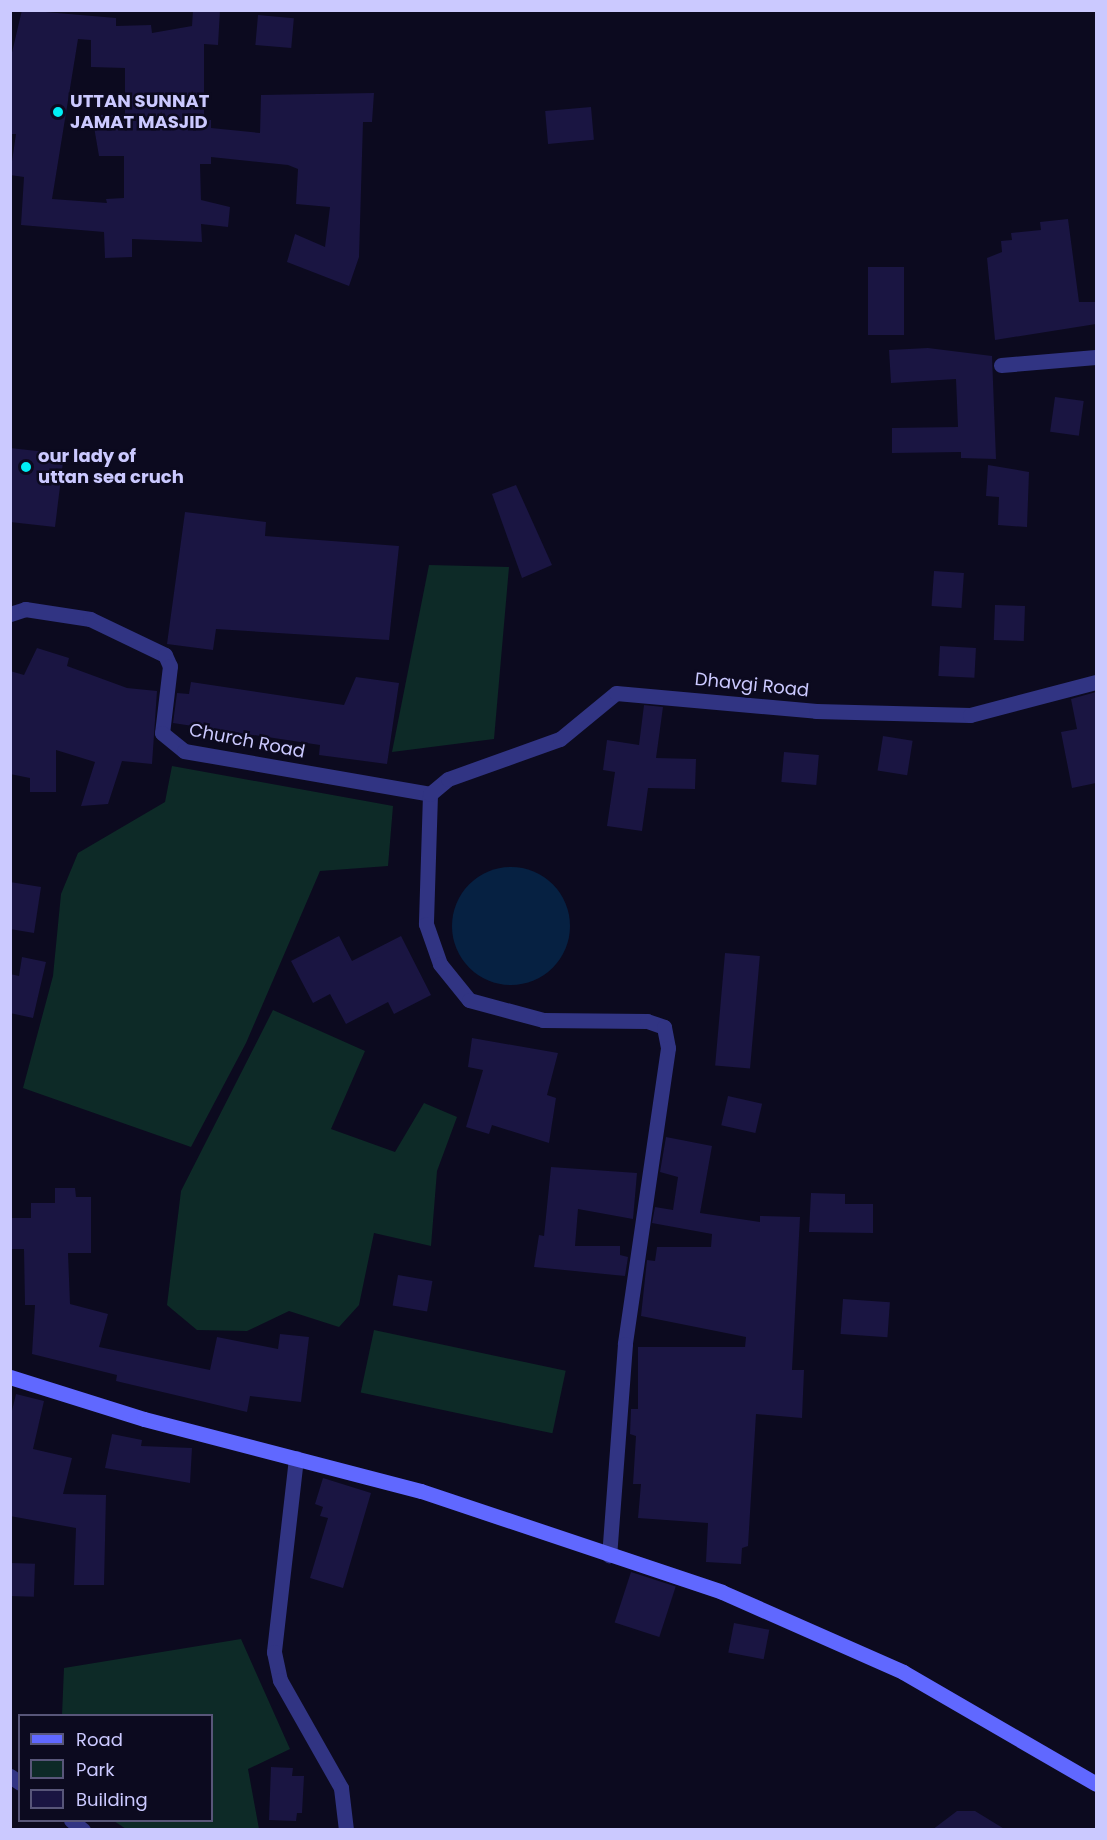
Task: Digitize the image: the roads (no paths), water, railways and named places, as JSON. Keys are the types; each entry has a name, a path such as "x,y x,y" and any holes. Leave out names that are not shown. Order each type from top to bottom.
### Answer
{"street":[{"path":"1001,365 1096,357"},
{"name":"Church Road","path":"10,614 25,609 90,619 165,655 170,666 162,733 184,751 430,795"},
{"name":"Dhavgi Road","path":"430,795 448,778 560,739 616,693 816,711 970,715 1096,682"},
{"path":"430,795 426,924 440,964 469,1000 543,1020 647,1021 664,1027 668,1048 625,1344 609,1555"},
{"path":"10,1377 421,1491 722,1592 831,1637 903,1672 1096,1784"},
{"path":"296,1458 274,1652 280,1680 341,1788 346,1830"}],"water":[{"path":"511,867 534,872 553,884 565,903 570,926 565,949 553,968 534,980 511,985 488,980 469,968 457,949 452,926 457,903 469,884 488,872"}],"place":[{"name":"UTTAN SUNNAT JAMAT MASJID","path":"58,112"},
{"name":"our lady of uttan sea cruch","path":"26,467"}]}
